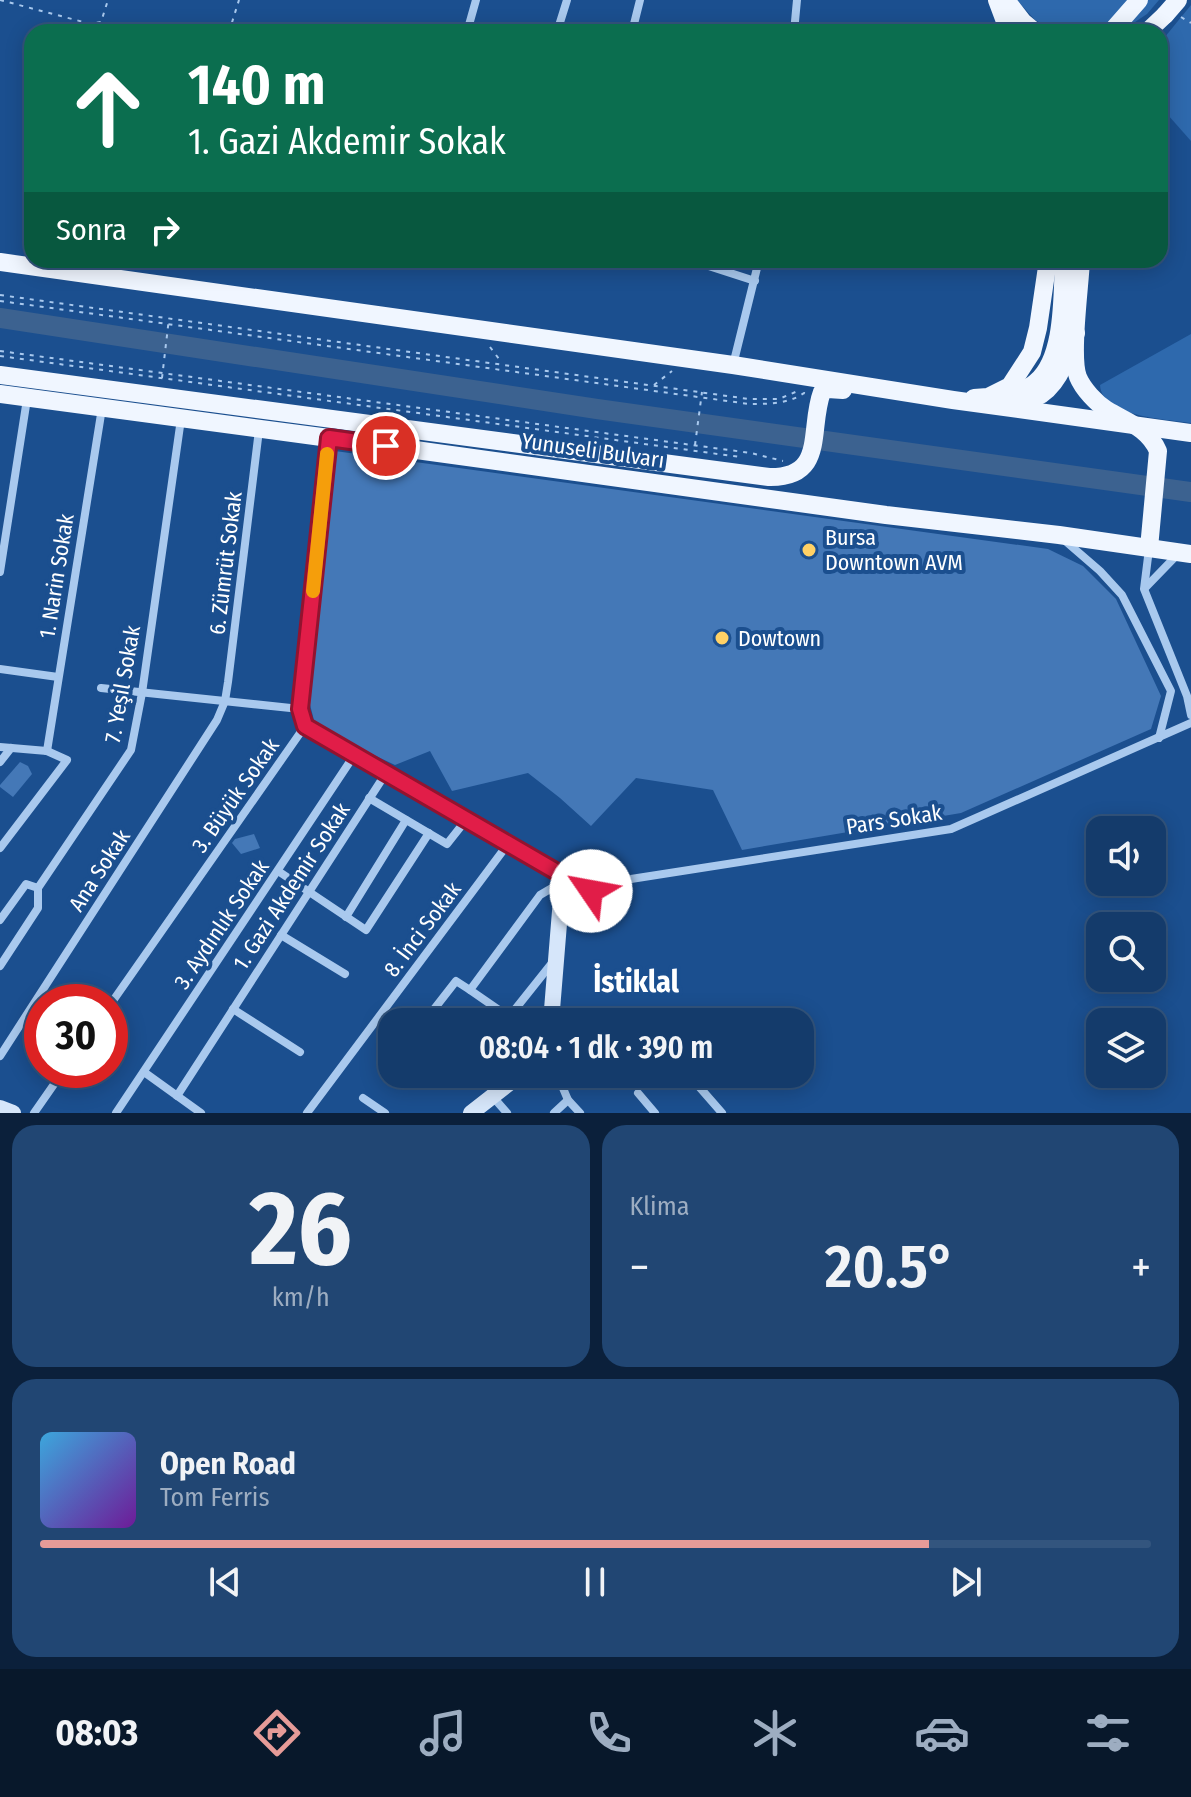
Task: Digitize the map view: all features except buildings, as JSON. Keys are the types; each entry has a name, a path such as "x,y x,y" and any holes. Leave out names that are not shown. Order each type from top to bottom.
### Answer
{"main road":[{"path":"997,0 1006,24"},
{"path":"1006,0 1025,24"},
{"path":"1118,24 1139,0"},
{"path":"1157,24 1178,0"},
{"path":"0,262 24,265"},
{"path":"43,268 1191,433"},
{"path":"953,400 988,397 1010,386 1032,352 1047,268"},
{"path":"978,404 1020,392 1037,382 1052,363 1058,341 1063,268"},
{"path":"1080,268 1075,357 1077,375 1084,388 1103,408 1138,425 1154,440 1158,451 1149,548"},
{"path":"769,477 796,473 807,462 822,392 828,389 953,410 1002,407 1037,397 1054,384 1076,333"},
{"name":"Yunuseli Bulvarı","path":"0,375 769,477"},
{"name":"Yunuseli Bulvarı","path":"0,394 846,510 1186,553"},
{"path":"769,477 846,510"}],"street":[{"path":"469,24 476,0"},
{"path":"560,24 567,0"},
{"path":"634,24 640,0"},
{"path":"794,24 795,1"},
{"path":"715,268 755,281"},
{"path":"733,365 757,268"},
{"path":"0,572 27,398"},
{"name":"1. Narin Sokak","path":"47,751 102,408"},
{"name":"7. Yeşil Sokak","path":"0,966 38,908 38,888 131,750 181,419"},
{"name":"6. Zümrüt Sokak","path":"225,701 259,430"},
{"name":"3. Büyük Sokak","path":"125,984 305,726 300,709 329,438"},
{"path":"1059,535 1122,595 1171,691 1159,738"},
{"path":"1149,548 1144,589 1187,696 1191,715"},
{"path":"1144,589 1186,553"},
{"path":"0,669 58,677"},
{"path":"101,688 300,709"},
{"name":"Ana Sokak","path":"0,1056 217,720 225,701"},
{"name":"Pars Sokak","path":"631,879 951,829 1191,723"},
{"path":"305,726 562,875"},
{"path":"0,747 47,751 67,760 0,848"},
{"path":"0,762 11,748"},
{"name":"3. Aydınlık Sokak","path":"116,1113 355,754"},
{"name":"1. Gazi Akdemir Sokak","path":"177,1096 386,773"},
{"path":"369,798 447,844 466,820"},
{"path":"346,917 406,820"},
{"path":"278,871 366,930 429,833"},
{"name":"8. İnci Sokak","path":"307,1113 508,844"},
{"path":"562,875 571,871 616,880 631,879"},
{"path":"581,872 591,885 586,900"},
{"path":"552,1008 562,875"},
{"path":"559,892 570,905 581,903 600,890 631,879"},
{"path":"0,920 26,884 38,888"},
{"path":"470,990 540,895 559,892"},
{"path":"281,935 345,974"},
{"path":"435,1008 456,981 509,1017 555,959"},
{"path":"233,1009 300,1052"},
{"path":"144,1072 201,1113"},
{"path":"34,1113 51,1088"},
{"path":"494,1088 507,1113"},
{"path":"471,1113 502,1088"},
{"path":"563,1088 568,1100 580,1113"},
{"path":"700,1088 722,1113"},
{"path":"638,1093 655,1113"},
{"path":"363,1098 385,1113"},
{"path":"554,1113 568,1100"}],"path":[{"path":"0,0 86,23 101,22 105,13"},
{"path":"103,24 108,0"},
{"path":"232,24 239,0"},
{"path":"0,295 764,400 779,399 800,390 819,403"},
{"path":"0,301 749,404 768,404 797,398 804,393 819,403"},
{"path":"162,379 169,318"},
{"path":"0,351 807,462"},
{"path":"0,356 694,451"},
{"path":"696,441 702,392"}],"shaded area":[{"path":"1017,0 1159,0 1147,14 1132,24 1043,24"},
{"path":"1191,5 1191,141 1168,115 1168,33"},
{"path":"1191,334 1191,423 1152,418 1123,410 1103,396 1100,385"}],"waterway":[{"path":"0,318 597,409 1191,492"}],"slow traffic":[{"path":"313,591 327,454"}],"place":[{"name":"Bursa Downtown AVM","path":"809,550"},
{"name":"Dowtown","path":"722,638"}],"district":[{"name":"İstiklal","path":"636,982"}],"route":[{"path":"386,446 329,438 300,709 305,726 562,875 571,871 581,872 589,880 591,891"}]}
